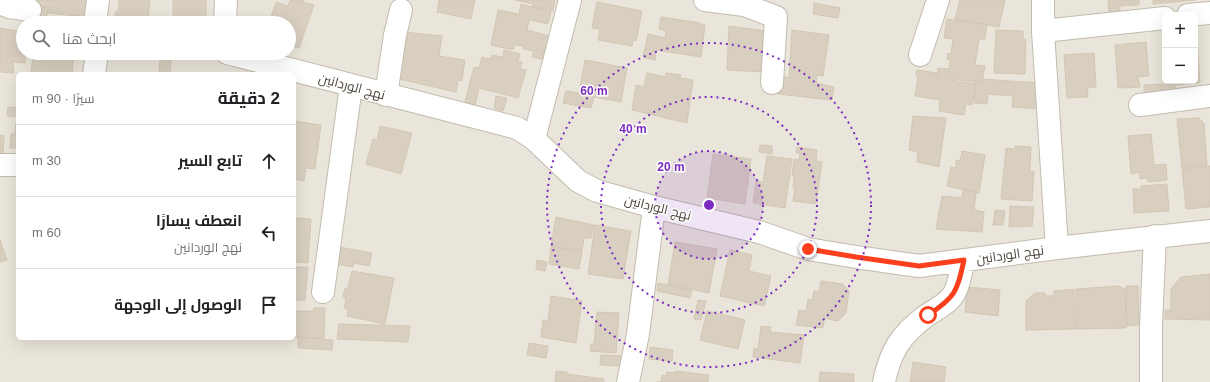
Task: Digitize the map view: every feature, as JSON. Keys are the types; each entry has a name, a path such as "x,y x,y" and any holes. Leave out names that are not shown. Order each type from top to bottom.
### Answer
{"street":[{"path":"96,16 98,0"},
{"path":"225,16 226,0"},
{"path":"534,139 570,0"},
{"path":"705,0 744,2 776,17 772,83"},
{"path":"920,55 938,0"},
{"path":"1043,0 1043,31 1057,248"},
{"path":"0,3 10,7 30,10"},
{"path":"386,95 395,35 401,10"},
{"path":"1198,14 1210,13"},
{"path":"1043,31 1162,18"},
{"path":"94,72 96,60"},
{"name":"نهج الوردانين","path":"248,60 278,70"},
{"name":"نهج الوردانين","path":"296,74 351,86 517,128 534,139 578,181 598,191 654,207 759,232 808,249 919,266 1155,236 1210,231"},
{"path":"323,292 351,86"},
{"path":"1140,105 1210,96"},
{"path":"0,165 16,165"},
{"path":"628,382 638,334 654,207"},
{"path":"1151,382 1151,324 1155,236"},
{"path":"884,382 886,371 896,345 916,323 945,304 954,294 964,260"}],"shaded area":[{"path":"0,0 1210,0 1210,382 0,382"}],"building":[{"path":"38,0 89,0 87,16 48,13 49,7 37,6"},
{"path":"119,0 150,0 148,16 115,16 115,12 118,12"},
{"path":"173,0 206,0 206,16 173,16"},
{"path":"290,0 304,0 303,2 314,5 299,48 296,47 296,16 271,16 276,2 288,6"},
{"path":"439,0 475,0 471,19 437,12"},
{"path":"515,0 555,0 553,11 532,7 533,4"},
{"path":"960,0 1005,0 999,27 955,19"},
{"path":"1108,0 1139,0 1139,5 1120,6 1120,15 1109,16"},
{"path":"1153,0 1195,0 1153,4"},
{"path":"597,2 642,11 636,41 633,40 632,46 598,40 600,29 592,28"},
{"path":"814,3 840,8 838,18 813,14"},
{"path":"521,4 551,12 548,24 529,20 527,30 549,36 544,60 532,57 534,51 523,49 524,46 515,45 513,50 491,45 498,10 519,14"},
{"path":"38,7 48,8 47,16 36,16"},
{"path":"661,17 705,25 701,57 656,50 655,60 643,57 648,34 665,38 666,31 659,29"},
{"path":"947,19 987,25 985,39 979,39 975,65 985,66 982,81 976,80 976,82 937,77 938,68 949,69 950,60 947,59 948,53 951,54 953,39 944,38"},
{"path":"729,26 767,31 764,72 727,70"},
{"path":"0,28 16,31 16,60 25,60 25,63 13,62 14,73 1,72"},
{"path":"792,30 829,35 823,76 817,75 816,83 834,87 832,100 778,94 781,76 789,78"},
{"path":"996,30 1023,31 1023,39 1026,40 1025,74 994,73"},
{"path":"404,32 442,36 439,56 465,60 462,81 458,80 456,92 399,79"},
{"path":"1146,42 1149,76 1138,77 1140,87 1118,88 1115,45"},
{"path":"504,50 520,54 518,61 522,62 520,69 526,70 518,98 479,88 475,105 465,102 474,67 479,68 482,57 491,59 492,55 503,57"},
{"path":"1094,53 1096,87 1087,88 1088,97 1067,98 1064,55"},
{"path":"1198,54 1200,83 1198,83"},
{"path":"33,60 73,60 72,72 31,72"},
{"path":"160,60 171,60 170,72 159,72"},
{"path":"585,60 627,68 621,102 594,97 591,108 563,103 566,91 579,93"},
{"path":"917,70 937,73 936,78 976,84 972,105 966,104 964,115 939,111 940,100 915,96 918,77 916,76"},
{"path":"647,73 665,77 666,73 681,75 680,78 693,80 687,123 632,110 636,85 644,87"},
{"path":"983,79 1039,83 1039,109 1012,107 1013,96 988,94 987,104 974,103 976,82 983,82"},
{"path":"1160,84 1161,94 1144,95 1144,85"},
{"path":"1162,84 1188,84 1175,85 1175,93 1161,94"},
{"path":"496,96 507,98 503,111 494,108"},
{"path":"8,107 16,108 16,117 7,116"},
{"path":"913,116 946,118 939,167 917,162 918,152 909,150"},
{"path":"1199,118 1204,124 1207,165 1182,168 1177,119"},
{"path":"296,121 321,125 315,169 306,168 304,181 296,179"},
{"path":"16,123 16,148 10,148 11,134 15,134"},
{"path":"380,126 412,133 401,174 366,164 373,139 377,140"},
{"path":"1151,134 1154,165 1166,164 1167,180 1148,182 1147,178 1140,179 1140,172 1131,174 1128,136"},
{"path":"0,135 4,136 3,155 0,155"},
{"path":"760,145 772,146 772,154 759,152"},
{"path":"1015,146 1031,147 1030,171 1034,172 1032,201 1001,199 1006,148 1015,149"},
{"path":"797,147 817,150 816,161 822,162 816,204 793,201 795,188 793,188 794,176 792,175 794,159 799,160 800,153 796,153"},
{"path":"962,151 985,155 979,193 947,186 951,167 956,168 956,160 960,161"},
{"path":"713,154 751,159 745,204 707,198"},
{"path":"767,156 792,159 785,208 753,203 756,181 763,182"},
{"path":"1210,166 1210,207 1186,209 1182,169"},
{"path":"1167,184 1169,211 1134,213 1133,189 1141,189 1141,186"},
{"path":"963,190 976,193 974,210 984,212 982,232 936,229 942,196 962,198"},
{"path":"1010,206 1034,207 1032,226 1009,227"},
{"path":"995,210 1005,211 1003,225 993,225"},
{"path":"556,217 594,225 591,238 584,238 582,251 551,246"},
{"path":"296,218 311,219 308,263 296,262"},
{"path":"595,225 631,231 623,279 588,274"},
{"path":"0,240 7,260 0,262"},
{"path":"675,242 717,249 709,293 668,284"},
{"path":"339,247 372,253 369,266 354,263 353,267 336,264"},
{"path":"551,247 582,252 579,269 549,264"},
{"path":"730,250 752,255 749,271 771,276 764,306 720,296"},
{"path":"537,260 547,262 545,271 536,269"},
{"path":"296,267 308,267 305,300 296,300"},
{"path":"352,271 394,278 385,324 347,316 348,309 344,308 346,300 343,296 345,288 348,288"},
{"path":"1210,274 1210,320 1165,319 1165,310 1171,310 1171,289 1181,277"},
{"path":"821,281 843,284 849,291 846,313 838,321 824,318 823,328 796,325 799,310 806,311 808,299 812,300 814,291 819,292"},
{"path":"658,283 692,290 690,298 657,291"},
{"path":"1119,286 1125,289 1126,328 1076,329 1076,289"},
{"path":"1126,286 1138,286 1139,325 1127,326"},
{"path":"967,287 1000,290 998,316 965,312"},
{"path":"1074,289 1075,329 1026,330 1026,301 1035,293 1045,293 1046,296 1054,296 1054,291"},
{"path":"551,296 582,301 576,343 541,337 543,320 548,321"},
{"path":"698,300 706,301 701,320 694,319"},
{"path":"314,308 325,308 324,338 296,337 296,311 314,311"},
{"path":"707,311 745,320 738,349 700,340"},
{"path":"597,312 619,313 616,353 590,351 591,344 594,344"},
{"path":"339,324 410,326 408,342 337,339"},
{"path":"761,326 771,327 770,332 804,335 800,363 753,357 754,348 758,349"},
{"path":"298,337 333,340 332,350 298,348"},
{"path":"529,343 548,346 546,358 527,355"},
{"path":"650,347 673,350 672,361 649,359"},
{"path":"601,355 621,356 620,366 600,365"},
{"path":"913,362 946,367 944,382 910,382"},
{"path":"556,371 604,379 604,382 555,382"},
{"path":"675,371 709,375 708,382 661,382 662,375 666,376 667,372 675,373"},
{"path":"820,372 854,374 854,382 819,382"}],"route":[{"path":"808,249 919,266 964,260 956,290 945,304 928,315"}]}
